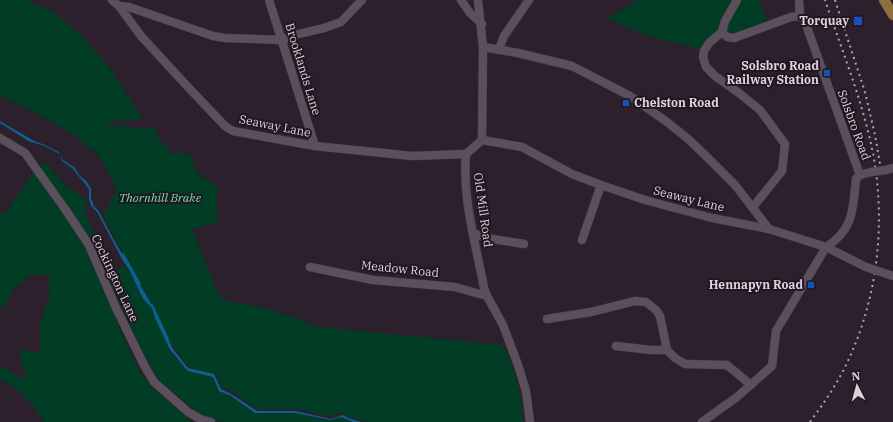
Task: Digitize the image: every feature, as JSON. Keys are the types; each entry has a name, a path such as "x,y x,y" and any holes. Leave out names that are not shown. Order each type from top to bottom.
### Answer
{"main road":[{"path":"884,0 893,15"}],"street":[{"name":"Seaway Lane","path":"112,0 119,6 141,36 225,126 233,131 314,146 412,156 466,154"},
{"name":"Brooklands Lane","path":"269,0 314,146"},
{"path":"119,6 129,7 213,36 225,38 282,40 341,22 362,0"},
{"path":"461,0 470,13 482,24"},
{"path":"466,154 482,140 483,46 482,24 478,0"},
{"path":"499,49 504,36 530,0"},
{"path":"737,0 725,21 722,32 709,44 704,51 703,58 706,67 715,76 760,110 785,144 782,171 753,207"},
{"path":"722,32 726,37 734,38 776,21 791,16 800,16 799,0"},
{"name":"Solsbro Road","path":"800,16 804,19 860,175"},
{"path":"483,46 572,66 630,96 687,138 730,179 753,207 769,230"},
{"name":"Cockington Lane","path":"0,138 25,153 89,245 116,308 154,382 188,412 200,419 211,422"},
{"name":"Seaway Lane","path":"482,140 522,147 572,174 645,200 712,218 769,230 826,247 866,267 893,276"},
{"name":"Old Mill Road","path":"466,154 465,167 469,207 484,288 502,325 518,365 526,391 530,422"},
{"path":"702,422 720,410 772,366 776,332 826,247 836,241 844,232 853,214 856,179 860,175 890,169"},
{"path":"582,240 601,185"},
{"path":"474,233 486,238 524,244"},
{"name":"Meadow Road","path":"310,267 373,280 455,288 487,296"},
{"path":"547,319 598,310 635,301 646,302 656,310 660,316 666,350"},
{"path":"634,348 635,339"},
{"path":"616,346 666,350 685,364 727,365 751,385"}],"green space":[{"name":"Thornhill Brake","path":"0,0 27,0 44,9 46,6 81,35 112,71 142,118 130,121 116,120 106,129 117,125 141,129 154,127 159,140 166,145 169,154 188,153 193,160 194,169 202,177 218,186 216,209 218,222 192,229 222,300 255,306 291,316 317,327 503,345 517,382 523,422 370,422 349,417 343,413 330,416 295,409 257,409 232,391 222,387 215,373 202,372 188,366 168,339 153,307 103,216 116,192 116,189 115,184 100,159 89,147 66,130 0,96"},
{"path":"637,0 759,0 769,25 734,38 725,35 704,51 652,37 607,19"},
{"path":"45,162 66,186 86,201 86,214 112,273 126,266 129,269 143,299 152,308 169,348 188,371 213,377 218,389 222,393 231,396 255,413 295,413 331,420 341,417 353,422 225,422 203,417 159,380 145,356 107,278 100,281 141,374 151,386 192,422 44,422 35,408 20,392 0,379 0,366 26,380 19,349 35,353 40,350 40,322 50,297 50,276 32,274 13,290 3,308 0,305 0,215 6,212 31,176"}],"water":[{"path":"0,121 36,142 59,152 60,154 42,145 30,142 0,123"},
{"path":"60,154 63,160 74,167 79,175 87,182 91,189 91,198 94,206 92,208 89,199 89,189 72,168 62,161"},
{"path":"95,207 153,307 173,349 188,368 214,374 221,389 257,411 295,411 331,419 343,415 361,422 353,422 341,417 331,420 295,413 255,413 231,396 219,391 213,377 188,371 169,348 152,308 143,299 129,269 123,261 97,212 93,208"}],"waterway":[{"path":"123,254 140,284"},
{"path":"152,305 168,339"}],"railway":[{"path":"810,422 839,378 857,340 865,316 876,266 879,216 875,165 866,123 825,0"},
{"path":"835,0 865,92 880,164"}],"place":[{"name":"Torquay","path":"858,21"},
{"name":"Solsbro Road Railway Station","path":"827,73"},
{"name":"Chelston Road","path":"626,103"},
{"name":"Hennapyn Road","path":"811,285"}]}
